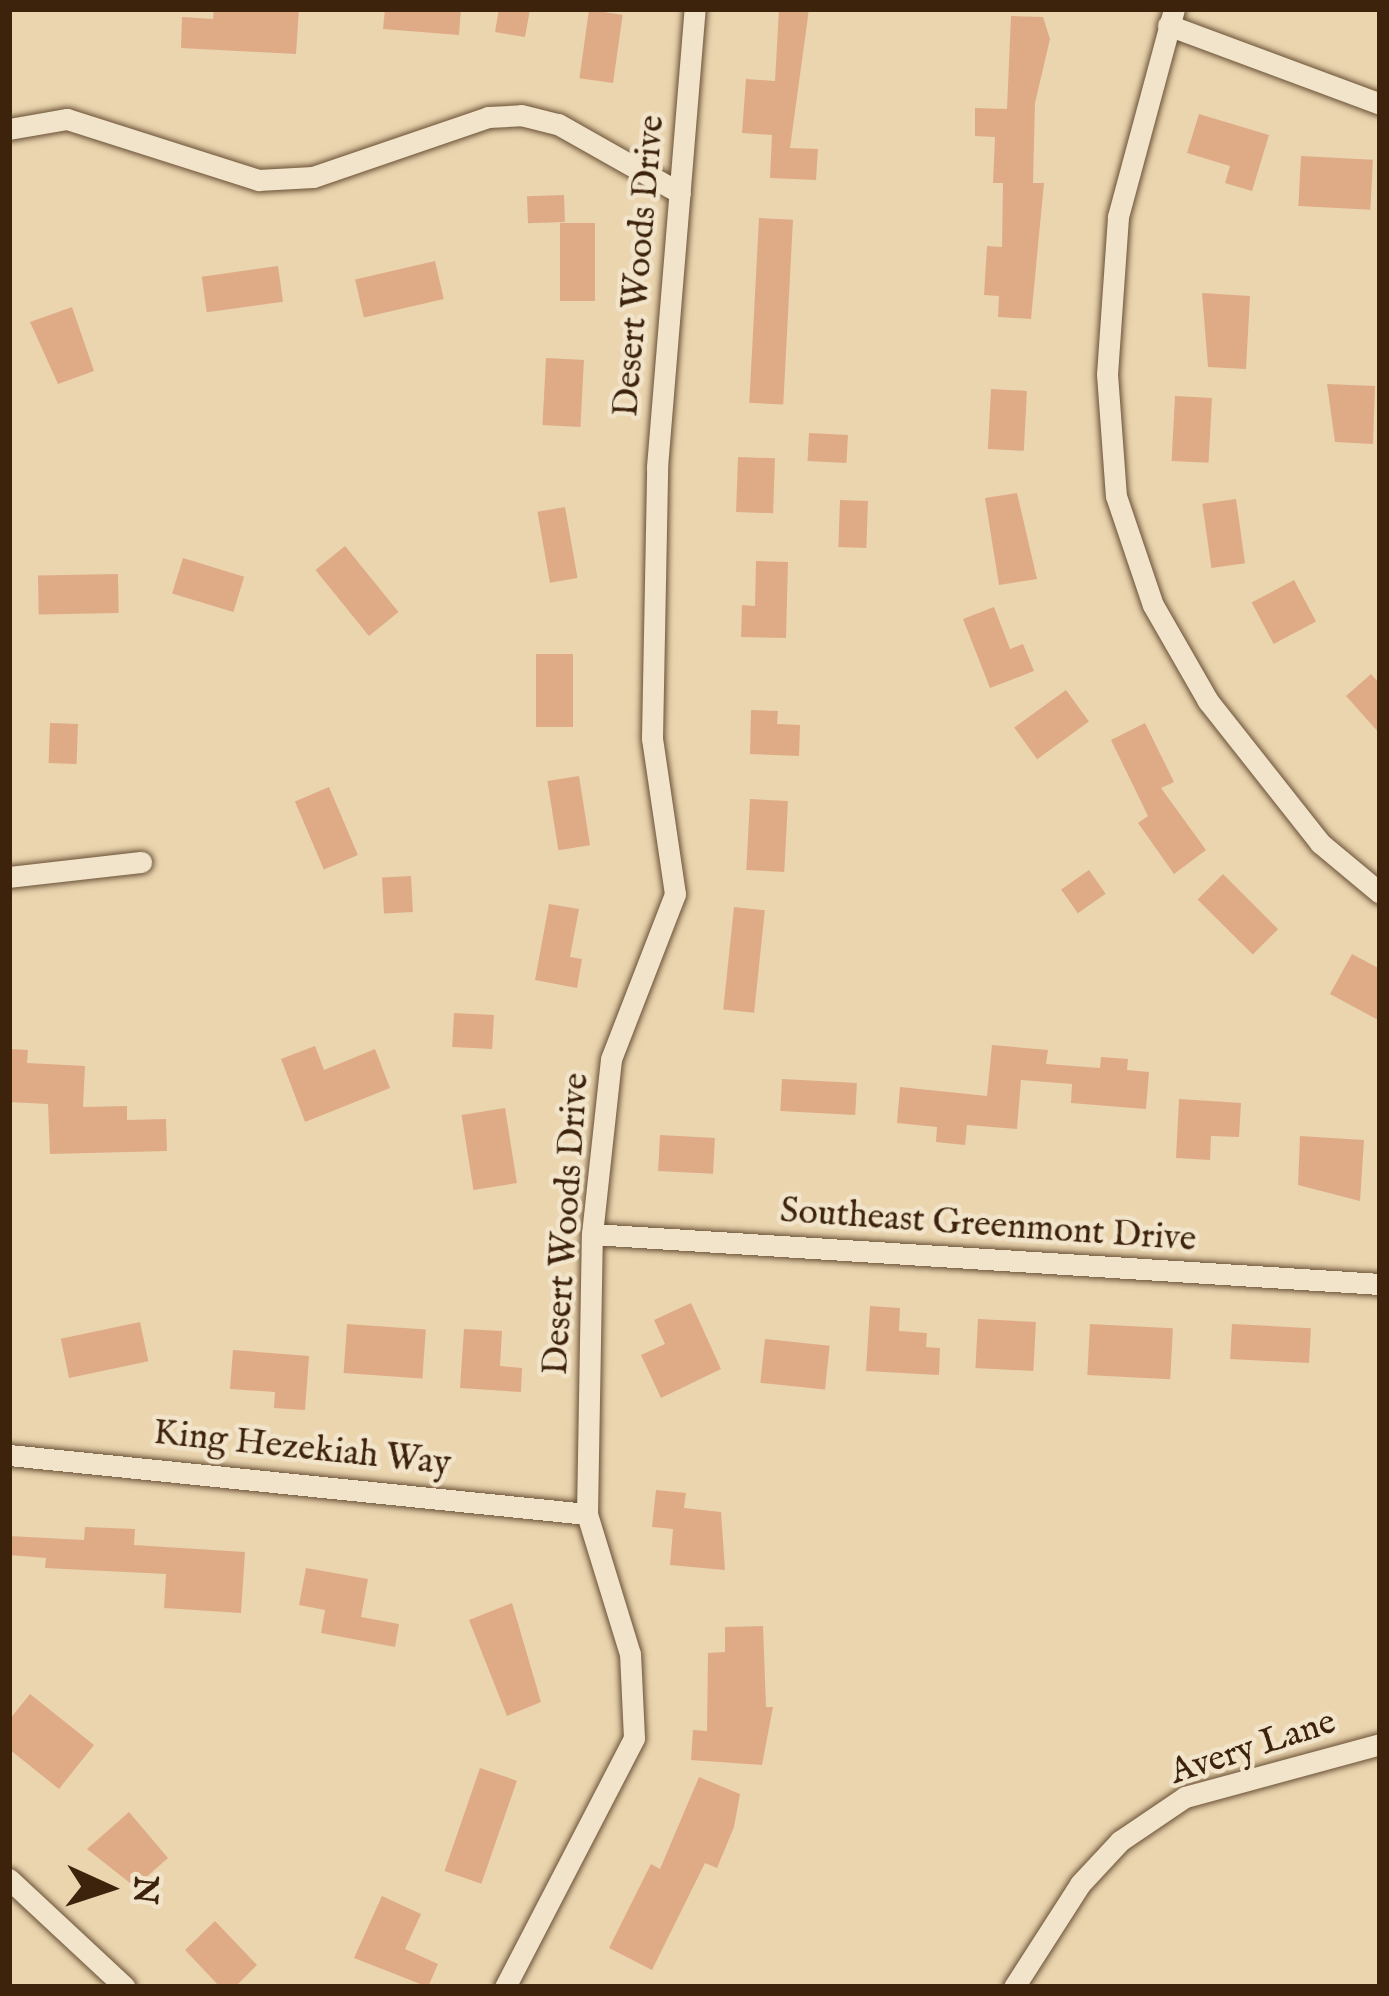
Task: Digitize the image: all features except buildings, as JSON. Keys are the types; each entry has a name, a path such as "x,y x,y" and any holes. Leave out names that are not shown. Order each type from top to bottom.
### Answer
{"street":[{"name":"Desert Woods Drive","path":"505,1987 634,1738 630,1654 587,1514 592,1234 610,1060 675,894 652,738 657,467 695,9"},
{"path":"1380,104 1171,17 1135,131 1112,266 1107,422 1116,496 1153,605 1208,701 1306,827 1380,892"},
{"path":"9,130 67,119 258,180 313,177 521,115 558,124 680,193"},
{"path":"9,878 141,862"},
{"name":"Southeast Greenmont Drive","path":"592,1234 1380,1285"},
{"name":"King Hezekiah Way","path":"9,1455 587,1514"},
{"name":"Avery Lane","path":"1014,1987 1080,1884 1120,1841 1185,1797 1380,1744"},
{"path":"9,1879 125,1987"}]}
